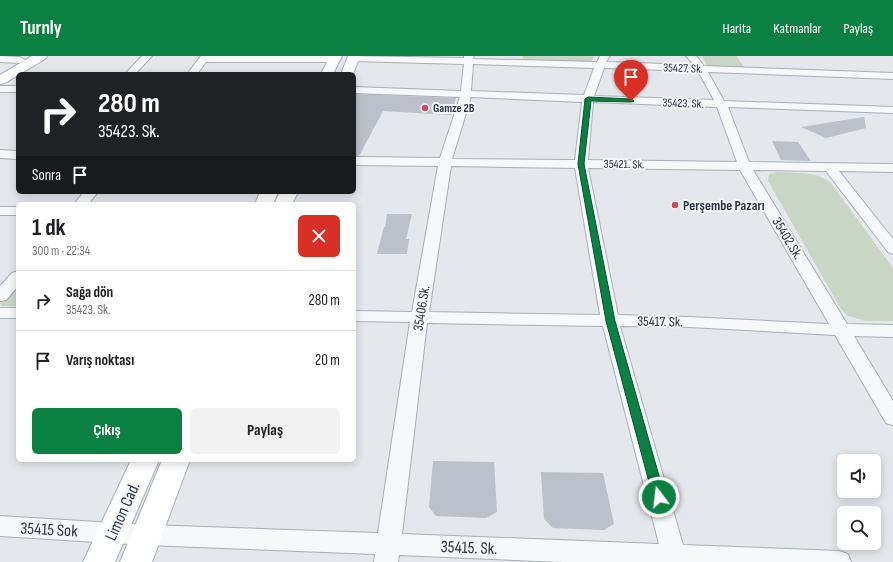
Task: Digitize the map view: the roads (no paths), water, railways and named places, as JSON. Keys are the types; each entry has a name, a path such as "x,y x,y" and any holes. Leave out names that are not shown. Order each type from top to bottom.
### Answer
{"street":[{"path":"0,80 41,56"},
{"path":"132,72 147,56"},
{"name":"35402.Sk.","path":"691,56 702,69 721,104 744,166 893,418"},
{"path":"348,72 353,57"},
{"name":"35427. Sk.","path":"353,57 603,60 702,69 893,76"},
{"path":"0,59 23,58"},
{"path":"0,70 23,58"},
{"path":"194,72 205,58 336,58 328,72"},
{"name":"35406.Sk.","path":"387,553 419,318 445,162 466,95 469,59"},
{"path":"603,60 588,99 581,164 610,321 676,559"},
{"path":"751,61 758,71"},
{"path":"0,89 16,88"},
{"name":"35423. Sk.","path":"356,90 893,110"},
{"path":"0,154 16,155"},
{"name":"35421. Sk.","path":"356,161 893,168"},
{"path":"830,168 893,249"},
{"path":"83,202 89,194"},
{"path":"0,211 16,211"},
{"path":"0,296 16,278"},
{"path":"0,313 16,313"},
{"name":"35417. Sk.","path":"356,316 689,322 842,330 893,331"},
{"name":"Limon Cad.","path":"100,562 145,462"},
{"name":"Limon Cad.","path":"136,562 175,462"},
{"name":"35415 Sok","path":"0,526 146,535"},
{"name":"35415. Sk.","path":"146,535 387,553 839,562"}],"place":[{"name":"Gamze 2B","path":"425,108"},
{"name":"Perşembe Pazarı","path":"675,205"}]}
